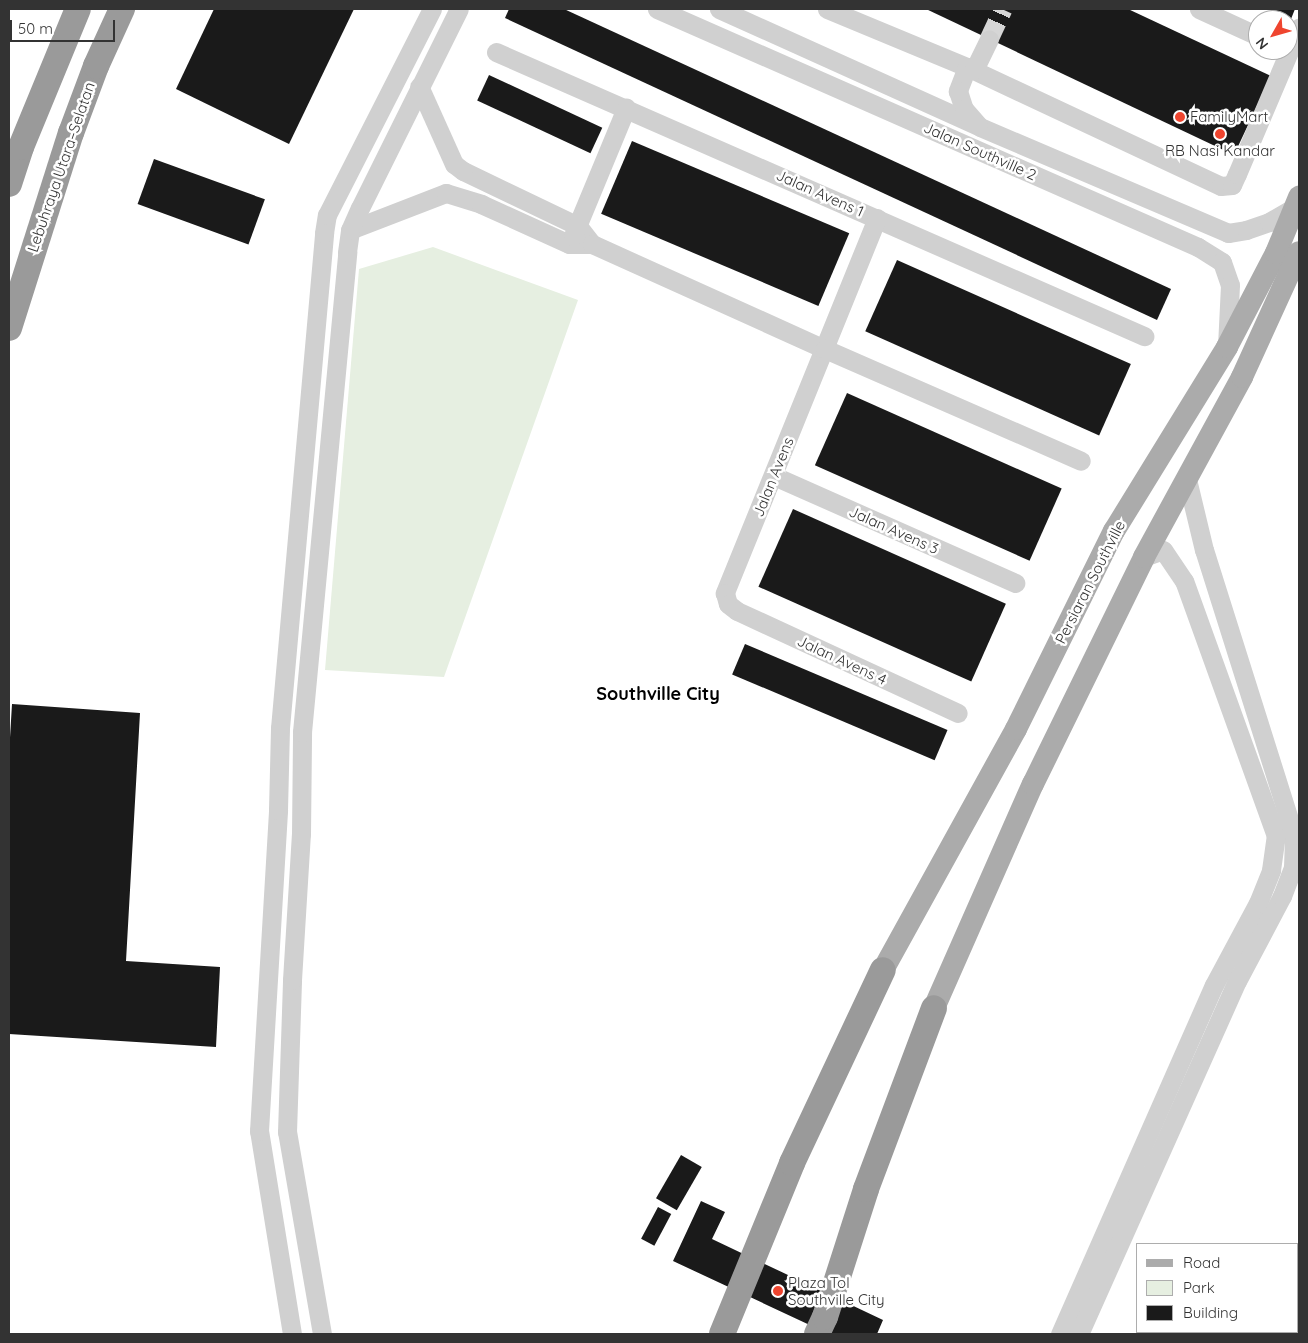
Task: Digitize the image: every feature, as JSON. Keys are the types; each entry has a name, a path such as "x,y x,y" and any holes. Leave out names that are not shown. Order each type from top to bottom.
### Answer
{"highway":[{"path":"9,184 21,147 78,9"},
{"name":"Lebuhraya Utara–Selatan","path":"9,328 71,133 96,66 122,9"},
{"path":"722,1334 792,1163 883,970"},
{"path":"817,1334 825,1317 866,1189 934,1008"}],"main road":[{"name":"Persiaran Southville","path":"883,970 1016,729 1114,531 1227,347 1276,252 1297,202"},
{"path":"934,1008 1033,784 1144,557 1242,377 1299,252"}],"street":[{"path":"292,1334 260,1131 278,810 280,728 324,233 327,215 432,9"},
{"path":"322,1334 287,1132 292,980 301,834 302,732 350,230 419,86 459,9"},
{"name":"Jalan Southville 2","path":"657,9 1198,247 1222,262 1230,285 1227,347"},
{"path":"827,9 971,68 1220,186 1232,185 1284,60"},
{"path":"1199,9 1248,31"},
{"path":"729,11 741,46"},
{"name":"Jalan Southville 2","path":"729,11 980,127 1228,233 1246,230 1269,222 1297,202"},
{"path":"980,127 964,109 958,91 989,39"},
{"name":"Jalan Avens 1","path":"496,52 1144,336"},
{"path":"419,86 454,164 464,171 578,226 592,244"},
{"path":"569,244 626,108"},
{"path":"481,204 489,183"},
{"path":"350,230 446,193 481,204 569,244 592,244 1081,461"},
{"path":"527,226 535,205"},
{"name":"Jalan Avens","path":"728,604 725,593 877,218"},
{"name":"Jalan Avens 3","path":"774,476 1015,583"},
{"path":"1079,1334 1237,981 1282,896 1293,867 1294,835 1204,550 1187,478"},
{"path":"1060,1334 1214,985 1258,903 1271,870 1276,836 1184,581 1163,550 1144,557"},
{"name":"Jalan Avens 4","path":"728,604 737,611 958,713"},
{"path":"260,1131 287,1132"}],"green space":[{"path":"433,247 578,300 444,677 325,670 359,269"}],"building":[{"path":"214,9 354,9 289,144 176,89"},
{"path":"509,9 564,9 1171,289 1157,320 505,18"},
{"path":"926,9 1128,9 1271,76 1234,155"},
{"path":"1268,9 1295,9 1295,10"},
{"path":"489,75 602,128 590,153 477,100"},
{"path":"632,141 849,233 818,306 601,214"},
{"path":"154,159 265,199 248,244 138,204"},
{"path":"897,260 1131,364 1099,435 865,331"},
{"path":"847,393 1062,489 1030,561 815,465"},
{"path":"793,509 1006,604 971,681 758,587"},
{"path":"745,644 948,730 935,760 732,674"},
{"path":"12,704 140,713 126,961 220,967 216,1047 9,1034 9,754"},
{"path":"681,1155 702,1167 677,1210 656,1198"},
{"name":"Plaza Tol Southville City","path":"701,1201 725,1212 712,1239 883,1320 877,1334 829,1334 673,1261"},
{"path":"658,1207 671,1214 654,1246 641,1239"}],"tunnel":[{"path":"989,39 1003,9"}],"place":[{"name":"FamilyMart","path":"1180,117"},
{"name":"RB Nasi Kandar","path":"1220,134"},
{"name":"Plaza Tol Southville City","path":"778,1291"}],"district":[{"name":"Southville City","path":"658,694"}]}
